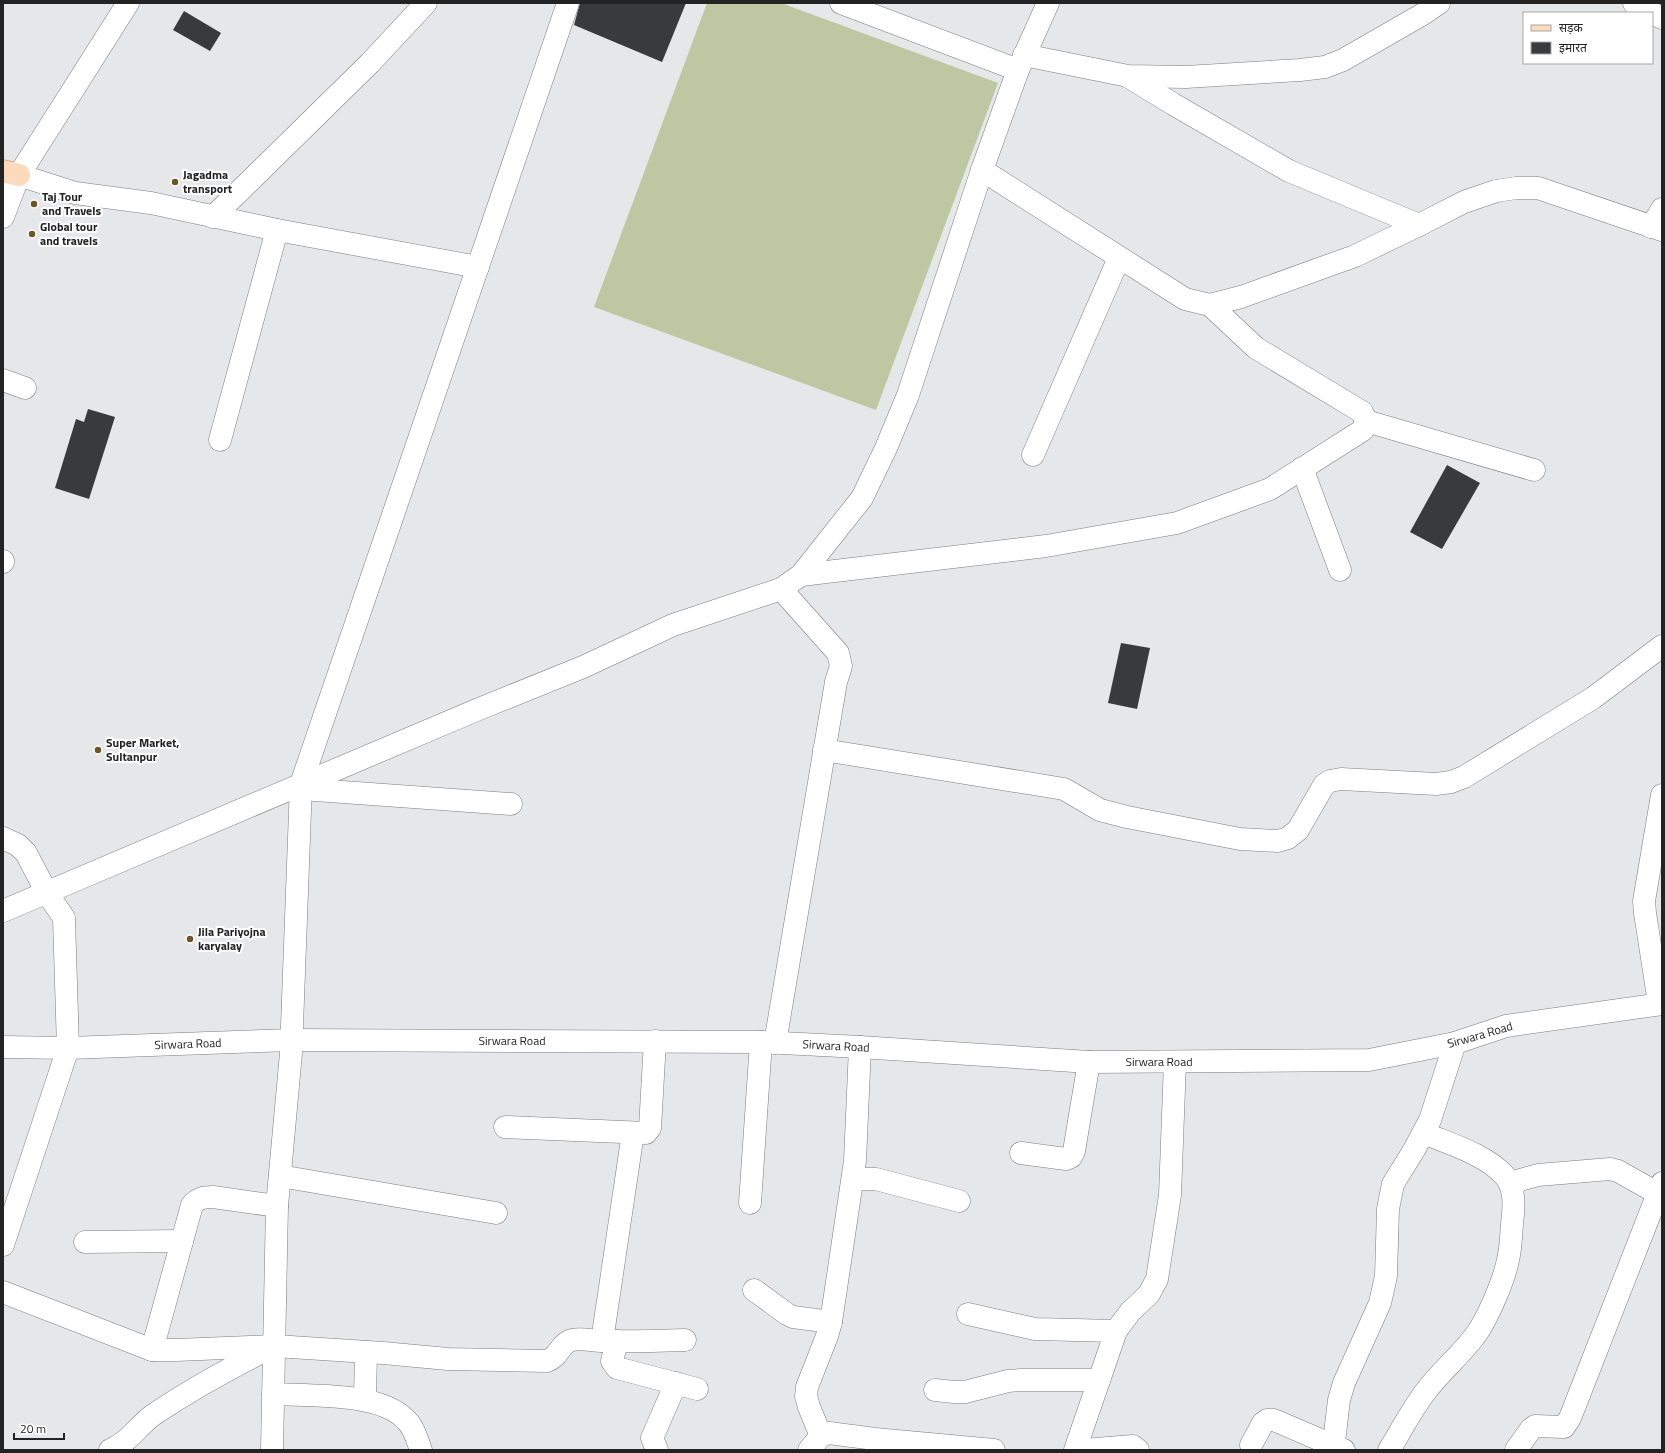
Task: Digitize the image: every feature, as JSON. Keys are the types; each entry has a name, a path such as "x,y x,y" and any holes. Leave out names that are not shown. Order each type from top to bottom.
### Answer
{"street":[{"path":"3,218 11,173 128,3"},
{"path":"214,217 370,64 426,3"},
{"path":"272,1450 277,1206 292,1040 301,786 568,3"},
{"path":"841,3 1021,63 1128,76 1186,77 1326,67 1343,60 1424,7"},
{"path":"3,911 301,786 466,714 583,667 673,625 782,589 801,575 862,498 886,448 908,395 982,170 1021,63 1048,3"},
{"path":"1634,3 1651,12"},
{"path":"1653,13 1662,18"},
{"path":"1128,76 1173,104 1289,171 1419,225"},
{"path":"982,170 1185,299 1210,305 1241,297 1355,256 1464,202 1496,191 1516,188 1538,188 1658,222"},
{"path":"11,173 75,193 152,203 277,230 478,267"},
{"path":"220,440 277,230"},
{"path":"1033,455 1119,258"},
{"path":"801,575 1046,546 1177,523 1270,489 1363,430 1366,421 1362,412 1256,348 1210,305"},
{"path":"3,380 25,388"},
{"path":"1366,421 1534,470"},
{"path":"1302,468 1340,570"},
{"path":"750,1203 768,1042 836,682 841,666 838,653 782,589"},
{"path":"824,750 1064,789 1100,810 1127,817 1240,838 1278,841 1288,838 1298,830 1320,791 1330,781 1341,779 1436,784 1451,782 1464,777 1593,698 1662,646"},
{"path":"301,786 512,804"},
{"path":"1660,1004 1644,901 1656,856 1662,794"},
{"path":"3,838 18,845 26,853 47,893 64,918 68,1048 3,1245"},
{"name":"Sirwara Road","path":"3,1047 68,1048 292,1040 768,1042 860,1046 1089,1062 1369,1060 1455,1043 1506,1026 1660,1004"},
{"path":"505,1126 646,1133 650,1128 655,1041"},
{"path":"1251,1445 1263,1423 1267,1420 1274,1420 1337,1449 1339,1400 1344,1383 1380,1303 1384,1289 1386,1276 1388,1209 1393,1184 1424,1134 1455,1043"},
{"path":"860,1046 856,1146 853,1178 831,1322 807,1386 806,1396 815,1443 829,1433 917,1447 994,1450"},
{"path":"1021,1153 1066,1159 1071,1157 1074,1151 1089,1062"},
{"path":"1075,1450 1116,1331 1130,1312 1149,1294 1157,1279 1170,1195 1175,1062"},
{"path":"633,1133 609,1341 612,1361 617,1368 697,1389"},
{"path":"1389,1450 1425,1392 1442,1371 1474,1337 1486,1316 1501,1282 1508,1259 1514,1203 1511,1186 1504,1175 1491,1164 1478,1157 1424,1134"},
{"path":"1511,1186 1520,1180 1538,1175 1610,1169 1660,1188 1567,1424 1560,1427 1536,1426 1531,1429 1516,1450"},
{"path":"280,1176 496,1213"},
{"path":"853,1178 876,1179 959,1201"},
{"path":"152,1350 192,1205 197,1200 205,1197 214,1197 277,1206"},
{"path":"85,1242 182,1241"},
{"path":"754,1290 793,1318 831,1322"},
{"path":"3,1292 152,1350 275,1346 448,1359 547,1361 554,1359 563,1345 569,1341 685,1340"},
{"path":"968,1314 1035,1329 1116,1331"},
{"path":"110,1450 123,1444 147,1420 198,1386 275,1346"},
{"path":"365,1399 366,1352"},
{"path":"935,1390 966,1392 1008,1381 1021,1380 1099,1380"},
{"path":"658,1450 652,1438 676,1383"},
{"path":"273,1394 365,1399 375,1402 400,1414 407,1420 421,1450"},
{"path":"1084,1450 1133,1446 1138,1450"}],"green space":[{"path":"707,3 781,3 998,83 876,410 594,307"}],"building":[{"path":"580,3 686,3 662,62 574,25"},
{"path":"184,11 221,33 210,51 173,30"},
{"path":"88,409 115,417 89,499 55,488 76,419 84,422"},
{"path":"1447,465 1480,483 1442,549 1410,532"},
{"path":"1121,643 1150,648 1137,709 1108,703"}],"place":[{"name":"Jagadma transport","path":"175,182"},
{"name":"Taj Tour and Travels","path":"34,204"},
{"name":"Global tour and travels","path":"32,234"},
{"name":"Super Market, Sultanpur","path":"98,750"},
{"name":"Jila Pariyojna karyalay","path":"190,939"}]}
